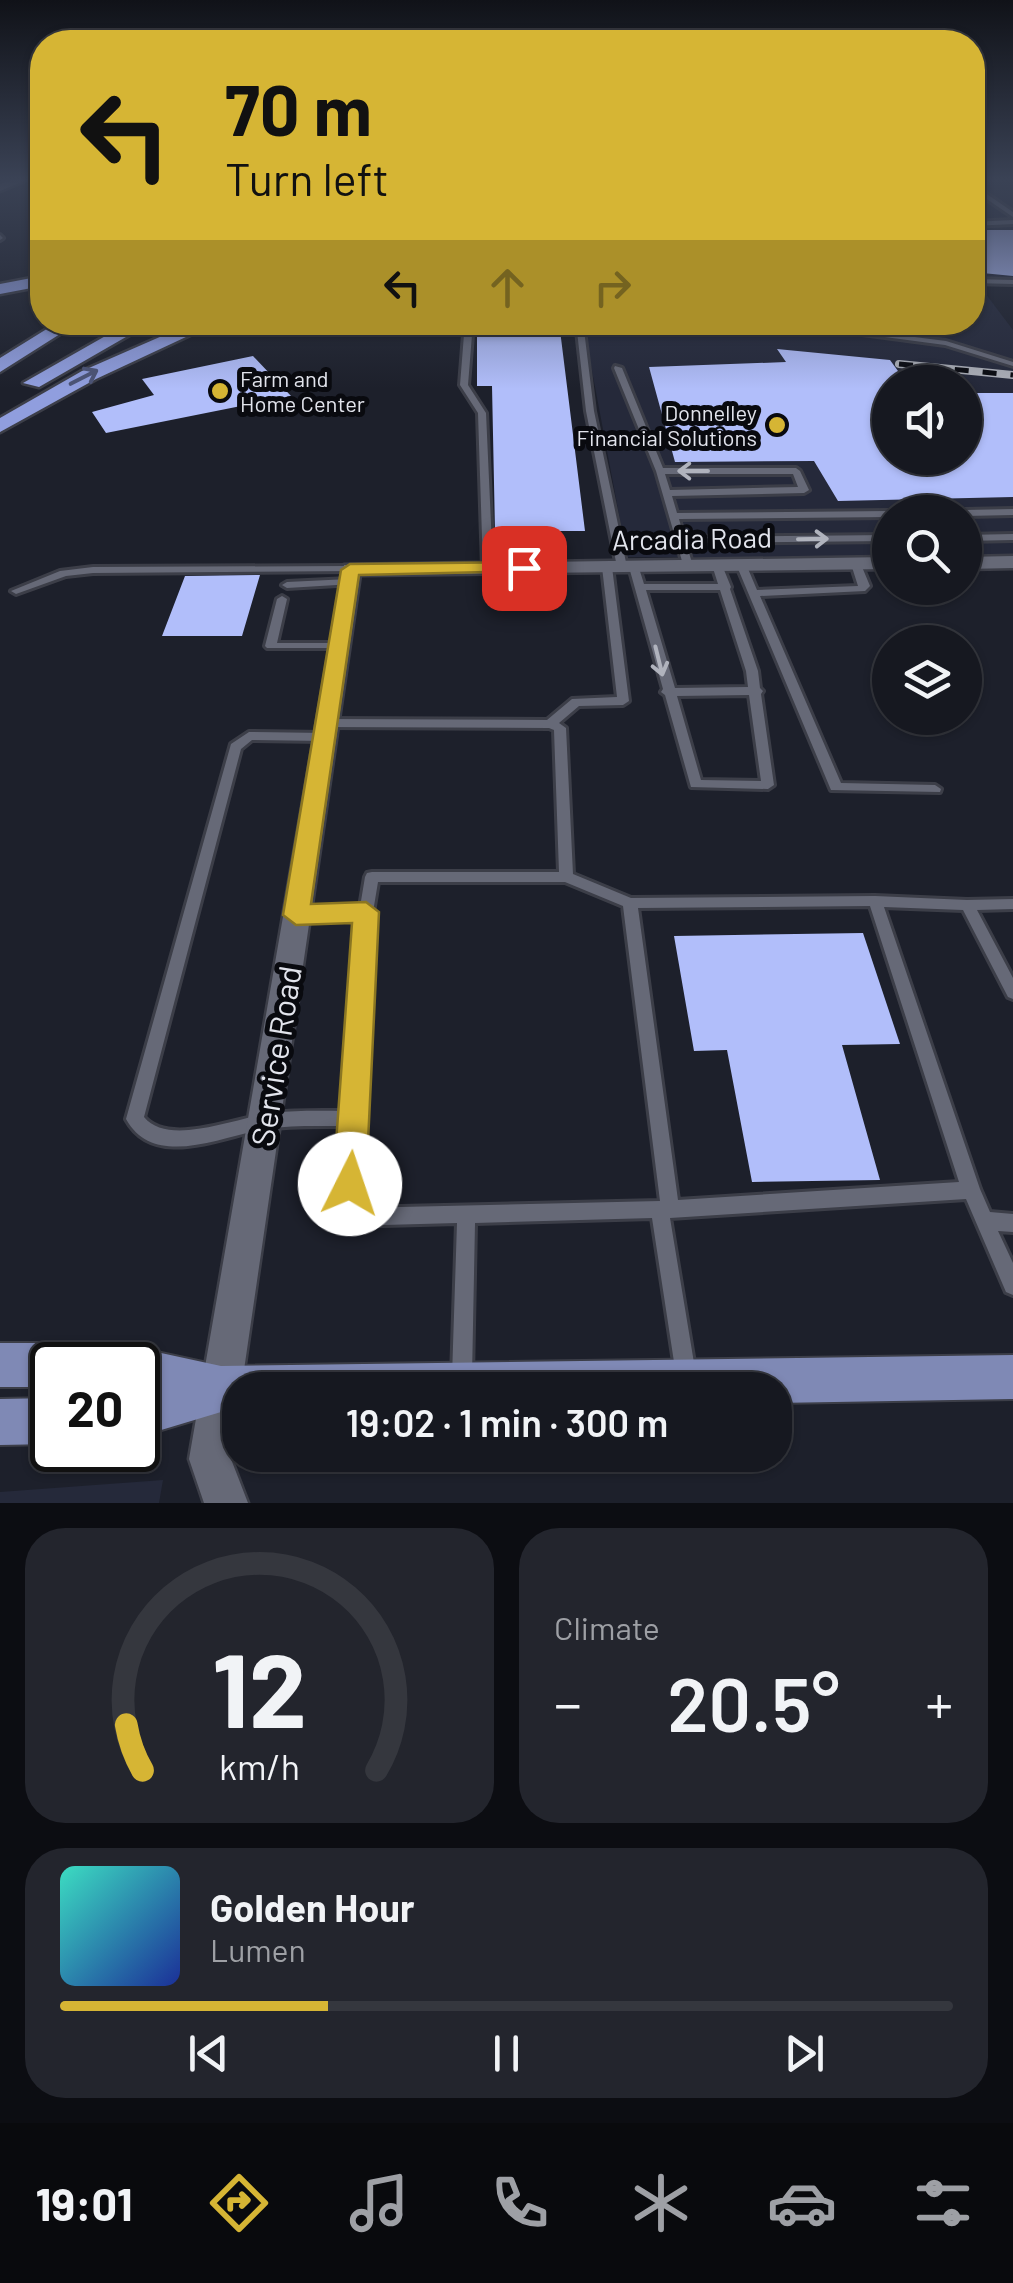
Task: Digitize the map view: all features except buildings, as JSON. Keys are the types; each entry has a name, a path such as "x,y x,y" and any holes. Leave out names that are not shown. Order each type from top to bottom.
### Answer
{"highway":[{"path":"4,300 30,289"},
{"path":"0,366 50,335"},
{"path":"0,403 121,335"},
{"path":"0,426 88,375 180,335"}],"main road":[{"path":"0,1365 30,1365"},
{"path":"160,1375 221,1389"},
{"path":"792,1379 1013,1376"},
{"path":"160,1407 221,1389"},
{"path":"0,1422 30,1421"}],"street":[{"path":"982,563 1013,562"},
{"name":"Arcadia Road","path":"348,585 488,568 626,572 742,564 872,564"},
{"name":"Service Road","path":"226,1503 210,1459 348,585"}],"lane":[{"path":"985,281 1013,282"},
{"path":"467,335 464,385 482,414 488,568"},
{"path":"581,335 590,411 626,572 667,692 676,705 696,784 768,785 756,691 717,565"},
{"path":"886,335 946,342 1013,364"},
{"path":"618,368 660,471 688,566"},
{"path":"660,471 796,471 804,490 667,494"},
{"path":"982,513 1013,512"},
{"path":"674,516 872,514"},
{"path":"982,538 1013,537"},
{"path":"681,540 872,538"},
{"path":"742,564 836,786 936,789"},
{"path":"754,593 860,589 865,586 856,564"},
{"path":"16,591 64,573 93,570 348,585"},
{"path":"626,572 726,587"},
{"path":"550,724 576,702 623,701 626,572"},
{"path":"287,584 348,585"},
{"path":"282,598 271,646 338,646"},
{"path":"667,692 756,691"},
{"path":"354,1118 266,1121 180,1139 152,1137 140,1129 136,1119 234,746 249,736 325,730 550,724 560,728 566,878"},
{"path":"971,1190 665,1210 348,1217 366,912 372,878 566,878 630,903 1013,904"},
{"path":"875,901 971,1190 1013,1285"},
{"path":"630,903 686,1372"},
{"path":"967,904 1013,992"},
{"path":"296,915 366,912"},
{"path":"462,1372 466,1214"},
{"path":"987,1221 1013,1224"}],"shaded area":[{"path":"985,249 1013,249 1013,286 985,285"},
{"path":"985,293 1013,330 1013,558 982,558 982,495 872,495 872,558 627,557 585,335 985,335"},
{"path":"163,1480 159,1503 0,1503 0,1492"}],"railway":[{"path":"899,364 1013,375"}],"place":[{"name":"Farm and Home Center","path":"220,391"},
{"name":"Donnelley Financial Solutions","path":"777,425"}],"route":[{"path":"350,1184 366,912 296,915 350,570 524,568"}]}
